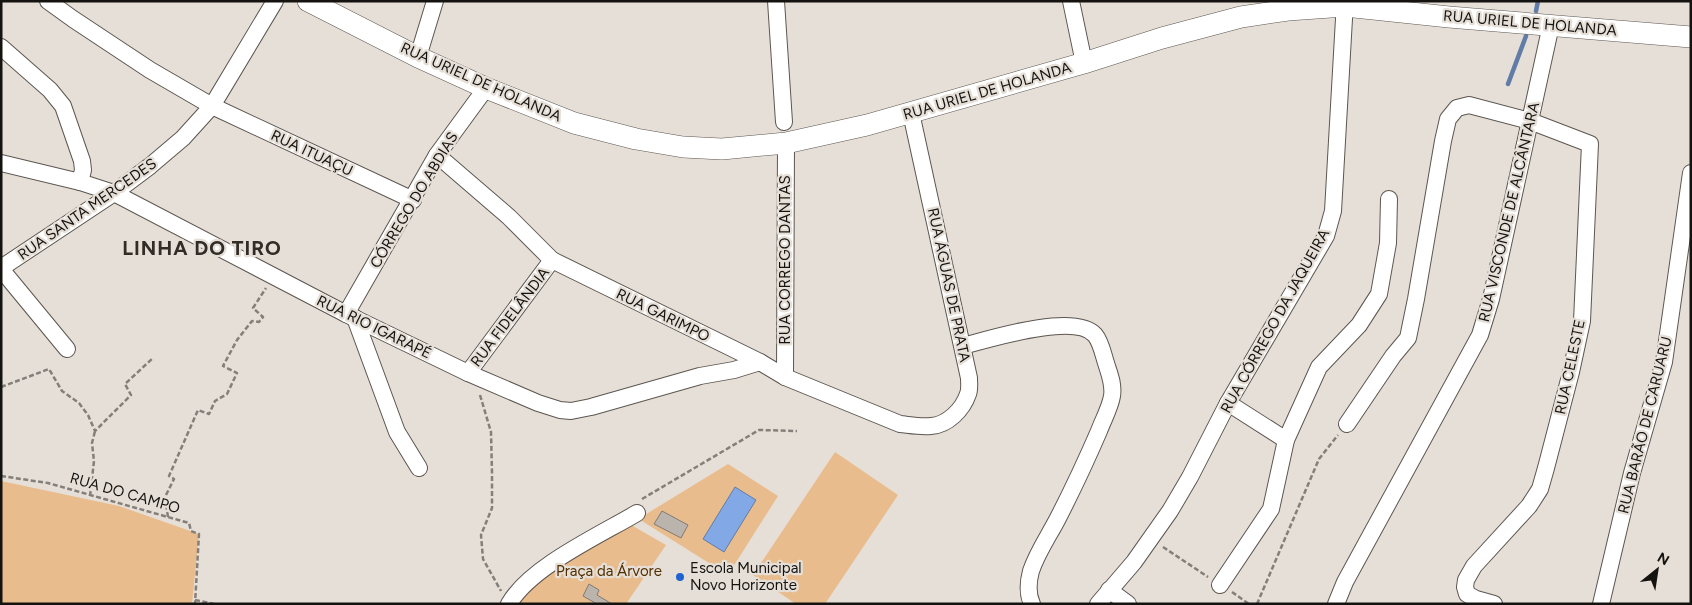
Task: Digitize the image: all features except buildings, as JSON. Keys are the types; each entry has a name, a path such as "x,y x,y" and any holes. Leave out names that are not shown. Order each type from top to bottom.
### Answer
{"main road":[{"name":"RUA URIEL DE HOLANDA","path":"312,2 418,57 486,88 574,123 636,139 683,147 722,149 786,143 867,125 1084,63 1162,38 1241,17 1288,10 1345,4 1449,16 1691,37"}],"street":[{"name":"RUA ITUAÇU","path":"48,1 150,70 212,106 413,200"},
{"name":"RUA SANTA MERCEDES","path":"1,268 114,193 183,138 212,106 275,1"},
{"path":"418,57 435,1"},
{"path":"776,1 784,122"},
{"path":"1071,1 1084,63"},
{"name":"RUA CÓRREGO DA JAQUEIRA","path":"1098,604 1134,562 1170,511 1190,477 1228,403 1326,236 1333,210 1345,4"},
{"name":"RUA VISCONDE DE ALCÂNTARA","path":"1336,604 1345,582 1480,335 1491,299 1551,24"},
{"path":"1,47 50,90 62,106 82,161 83,170 80,182"},
{"name":"CÓRREGO DO ABDIAS","path":"350,316 437,156 486,88"},
{"path":"1347,424 1393,356 1408,338 1448,119 1457,108 1469,105 1530,121"},
{"name":"RUA ÁGUAS DE PRATA","path":"911,113 970,378 969,392 966,399 954,415 944,423 933,426 918,426"},
{"name":"RUA CELESTE","path":"1494,604 1476,599 1467,594 1466,580 1474,566 1529,506 1540,489 1571,372 1582,321 1590,144 1530,121"},
{"name":"RUA CORREGO DANTAS","path":"785,377 786,143"},
{"name":"RUA GARIMPO","path":"437,156 509,218 552,260 760,362 785,377 881,417 900,424 918,426"},
{"name":"RUA RIO IGARAPÉ","path":"1,163 80,182 114,193 350,316 538,404 560,410 571,411 700,376 734,370 760,362"},
{"name":"RUA BARÃO DE CARUARU","path":"1601,604 1632,473 1664,362 1691,173"},
{"path":"1220,585 1271,509 1286,440 1319,367 1359,325 1379,294 1388,243 1389,199"},
{"name":"RUA FIDELÂNDIA","path":"471,374 552,260"},
{"path":"1,268 67,349"},
{"path":"350,316 397,432 419,468"},
{"path":"963,346 1029,330 1079,326 1095,335 1110,376 1112,395 1091,450 1040,550 1031,572 1028,591 1032,604"},
{"path":"1228,403 1286,440"},
{"path":"506,599 514,596 546,566 637,514"},
{"path":"1109,590 1128,604"}],"path":[{"path":"168,517 165,497 174,479 170,476 198,410 209,414 215,401 227,394 237,373 223,366 237,340 252,321 259,322 263,317 253,308 274,277"},
{"path":"94,431 131,395 126,384 153,358"},
{"path":"1,387 49,369 62,391 78,403 88,415 94,431 92,443 94,461 90,496"},
{"path":"471,374 491,432 492,508 481,536 483,559 506,599"},
{"path":"1257,604 1320,459 1347,424"},
{"name":"RUA DO CAMPO","path":"1,476 48,483 189,523 191,531 200,534 195,602"},
{"path":"1150,538 1249,604"},
{"path":"195,602 214,604"}],"green space":[{"path":"835,452 898,495 825,604 796,604 753,575"},
{"path":"728,464 778,496 728,575 642,521 642,519 643,516"},
{"path":"1,481 119,506 199,534 192,604 1,604"},
{"name":"Praça da Árvore","path":"626,522 666,545 626,604 517,604 537,578"}],"water":[{"path":"735,487 756,500 724,552 703,539"}],"waterway":[{"path":"1536,11 1538,1"},
{"path":"1508,84 1526,36"}],"place":[{"name":"Escola Municipal Novo Horizonte","path":"680,577"}],"district":[{"name":"LINHA DO TIRO","path":"202,248"}]}
